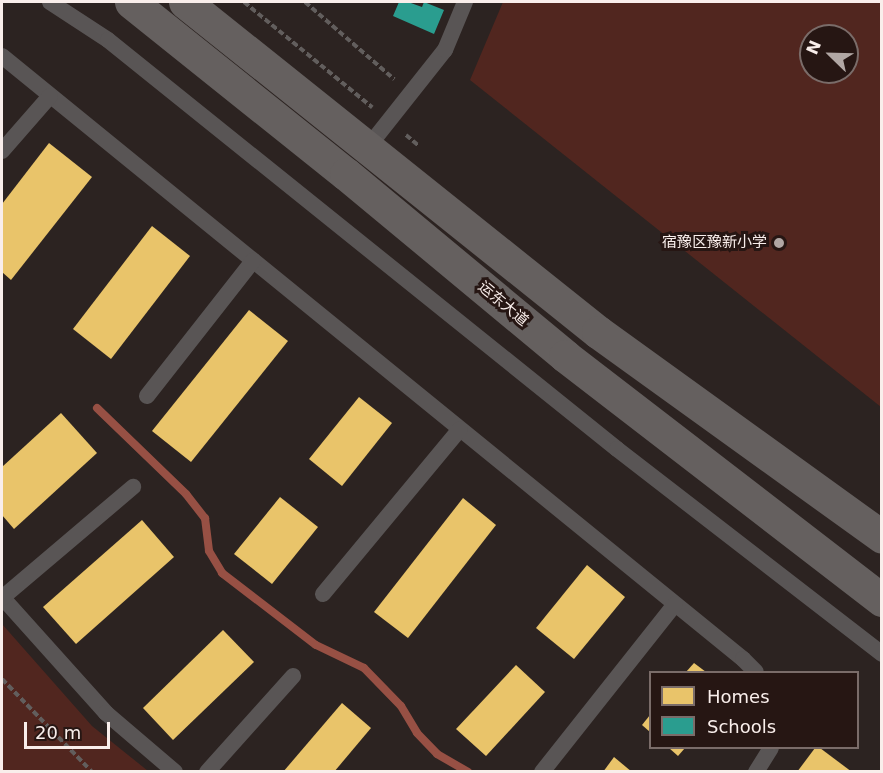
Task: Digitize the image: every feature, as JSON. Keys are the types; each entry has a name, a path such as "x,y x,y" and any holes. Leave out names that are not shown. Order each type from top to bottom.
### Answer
{"main road":[{"name":"运东大道","path":"131,2 346,174 565,356 882,600"},
{"path":"185,2 597,332 882,537"}],"lane":[{"path":"50,2 108,40 617,449 882,654"},
{"path":"368,147 445,50 465,2"},
{"path":"2,56 755,671"},
{"path":"2,151 50,96"},
{"path":"147,396 254,261"},
{"path":"323,594 460,429"},
{"path":"133,487 2,598 106,713 174,771"},
{"path":"542,771 675,604"},
{"path":"207,771 293,676"},
{"path":"756,771 770,749"}],"path":[{"path":"305,2 411,93"},
{"path":"2,679 92,771"}],"shaded area":[{"name":"宿豫区豫新小学","path":"503,2 881,2 881,407 470,80"},
{"path":"2,624 92,726 148,771 2,771"}],"building: Homes":[{"path":"49,143 92,177 11,280 2,272 2,204"},
{"path":"152,226 190,256 111,359 73,329"},
{"path":"249,310 288,341 191,462 152,431"},
{"path":"359,397 392,423 342,486 309,459"},
{"path":"61,413 97,453 14,529 2,515 2,467"},
{"path":"280,497 318,527 272,584 234,554"},
{"path":"463,498 496,525 408,638 374,612"},
{"path":"142,520 174,557 76,644 43,607"},
{"path":"587,565 625,597 574,659 536,628"},
{"path":"223,630 254,662 173,740 143,708"},
{"path":"694,663 705,671 687,671"},
{"path":"516,665 545,692 486,756 456,729"},
{"path":"342,703 371,728 334,772 283,772"},
{"path":"649,716 649,731 642,725"},
{"path":"670,749 684,749 678,756"},
{"path":"814,749 821,749 852,772 797,772"},
{"path":"614,757 632,772 603,772"}],"building: Schools":[{"path":"399,2 408,2 422,7 424,2 444,10 434,34 393,16"}],"waterway":[{"path":"97,408 186,494 205,518 209,551 222,573 316,645 364,668 401,706 417,733 437,754 468,772"}],"place":[{"name":"宿豫区豫新小学","path":"779,243"}]}
